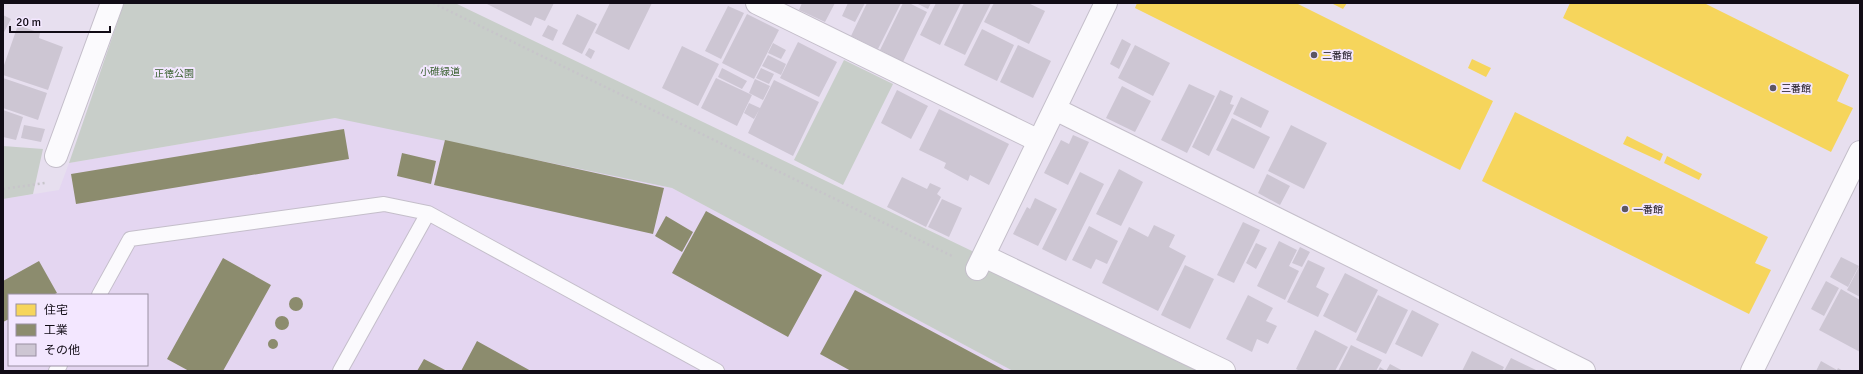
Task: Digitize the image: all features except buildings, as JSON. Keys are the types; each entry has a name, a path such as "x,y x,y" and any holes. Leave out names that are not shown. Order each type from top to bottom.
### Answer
{"street":[{"path":"56,156 112,3"},
{"path":"757,3 1039,141"},
{"path":"1106,3 981,263 1224,371"},
{"path":"1055,109 1584,371"},
{"path":"1752,371 1859,158"}],"lane":[{"path":"100,294 130,239 384,204 428,213 717,371"},
{"path":"340,371 428,213"}],"path":[{"path":"433,3 981,263"},
{"path":"3,189 47,183 56,156"}],"shaded area":[{"path":"335,118 403,128 672,188 1013,371 3,371 3,199 59,190 69,163"}],"green space":[{"name":"小碓緑道","path":"124,3 455,3 1219,371 1013,371 672,188 335,118 69,163"},
{"path":"844,60 893,84 843,185 794,160"},
{"path":"3,146 43,149 33,194 3,199"}],"place":[{"name":"二番館","path":"1314,55"},
{"name":"三番館","path":"1773,88"},
{"name":"一番館","path":"1625,209"}],"park label":[{"name":"正徳公園","path":"174,73"}]}
